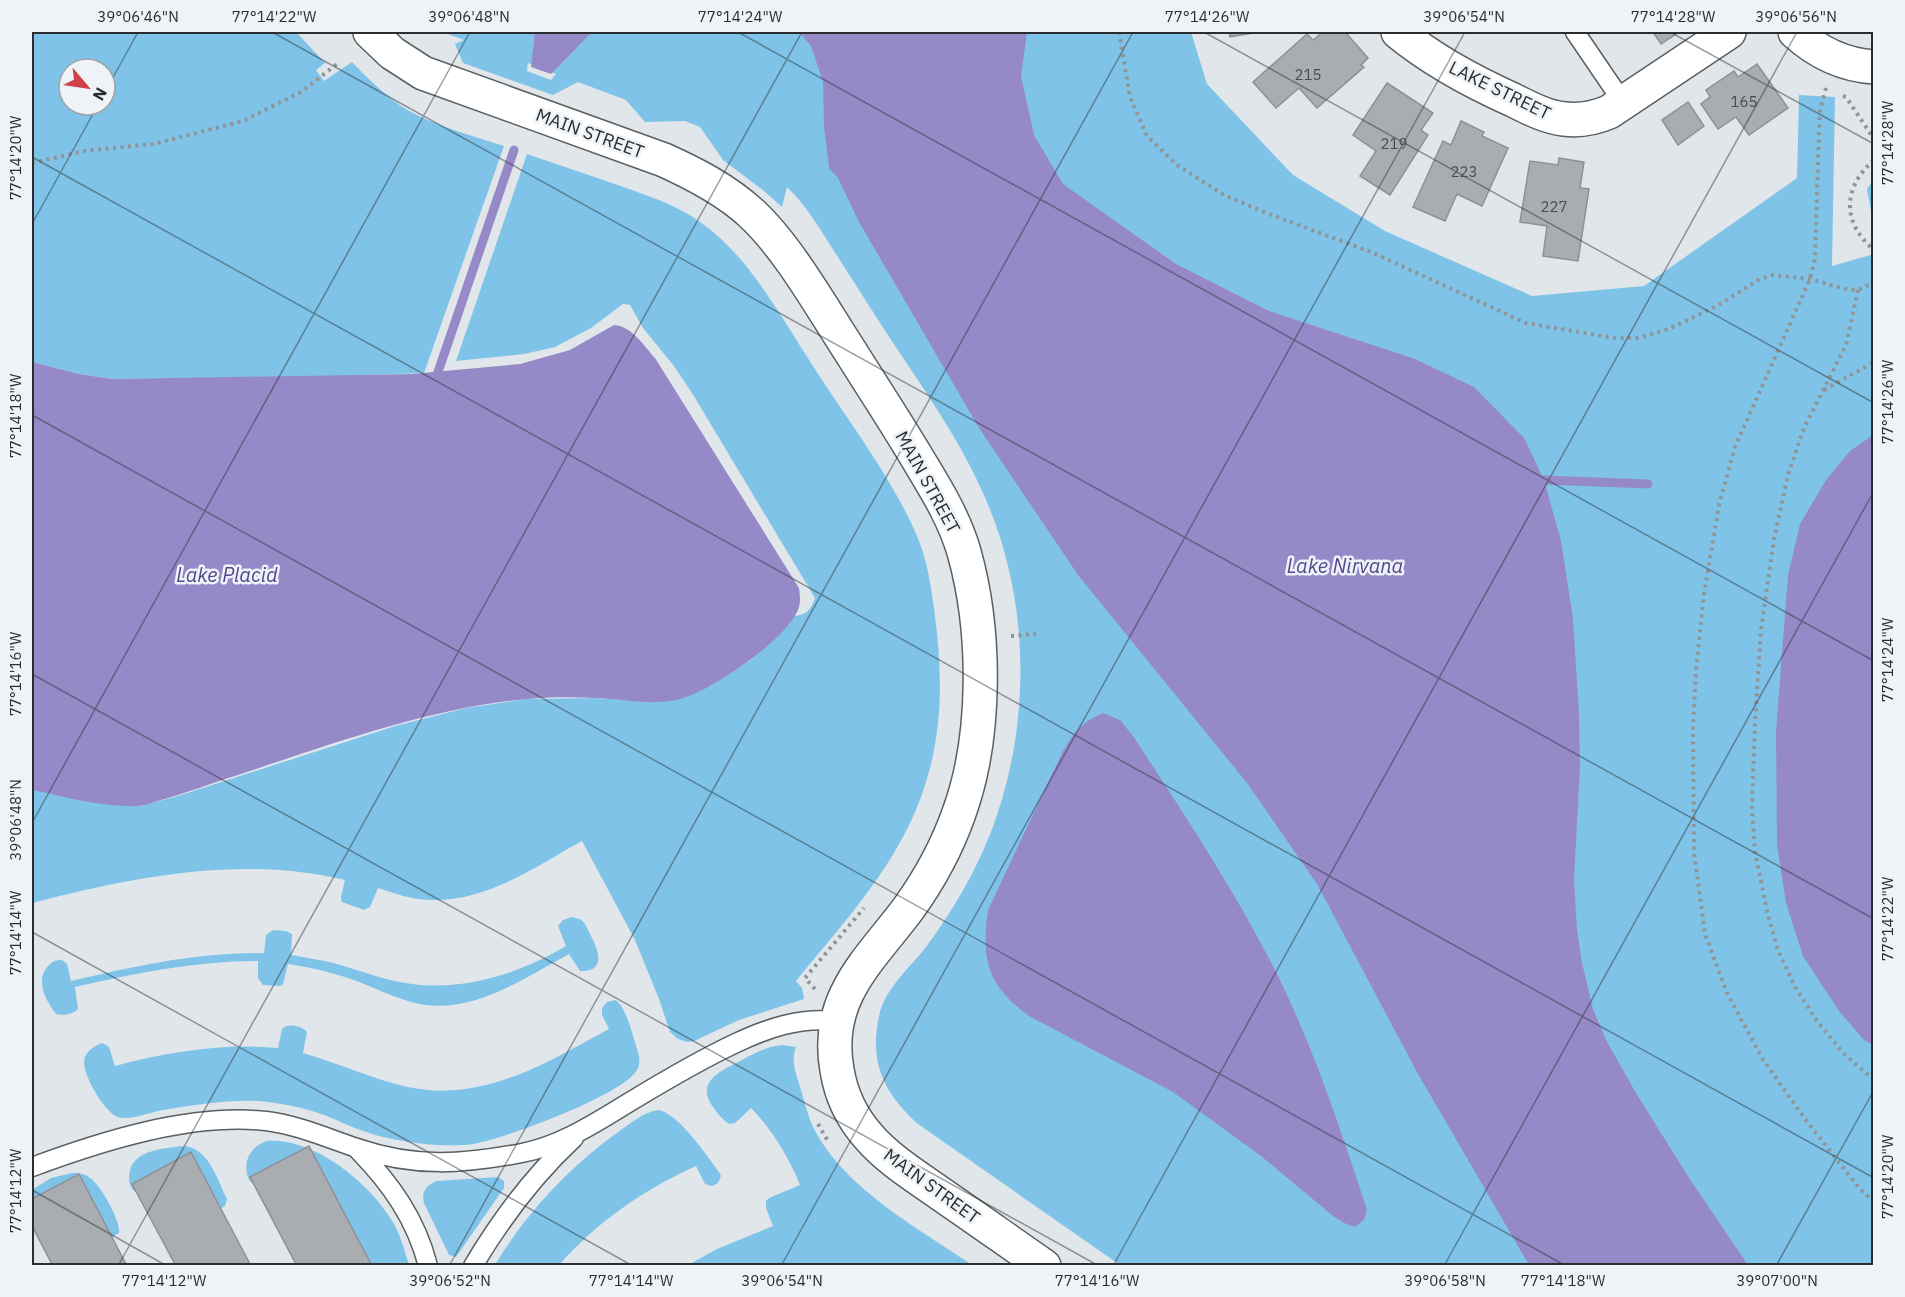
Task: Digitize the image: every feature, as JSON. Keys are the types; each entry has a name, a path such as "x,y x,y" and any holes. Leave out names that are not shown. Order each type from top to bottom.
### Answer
{"street":[{"name":"MAIN STREET","path":"370,32 392,53 423,73 664,160 727,194 752,213 793,265 943,501 964,550 971,583 978,638 980,691 976,750 960,813 947,843 930,875 908,908 857,973 844,997 836,1021 834,1043 840,1081 849,1108 871,1140 894,1161 1044,1266"},
{"name":"LAKE STREET","path":"1398,32 1458,73 1501,95 1550,116 1564,119 1594,118 1610,112 1730,32"},
{"path":"1795,32 1818,50 1835,58 1874,67"}],"lane":[{"path":"1575,32 1624,104"},
{"path":"473,1266 525,1191 566,1145 582,1131 671,1077 763,1031 809,1020 836,1021"},
{"path":"32,1167 93,1146 146,1132 223,1120 266,1121 286,1125 357,1148 413,1162 452,1163 526,1152 582,1131"},
{"path":"357,1148 404,1206 420,1240 428,1266"}],"path":[{"path":"1119,32 1130,97 1138,116 1147,136 1177,165 1224,195 1371,252 1526,323 1615,338 1637,338 1657,333 1685,321 1717,306 1760,279 1773,275 1810,279 1844,289 1858,290 1874,282"},
{"path":"1835,58 1825,90 1819,130 1815,259 1810,279 1735,447 1719,505 1704,594 1696,670 1693,728 1694,852 1705,934 1727,993 1762,1058 1805,1119 1860,1189 1874,1202"},
{"path":"32,163 84,151 154,144 243,121 301,92 337,64"},
{"path":"1825,90 1846,97 1874,139"},
{"path":"1874,160 1860,174 1853,187 1850,214 1857,233 1874,250"},
{"path":"1858,290 1846,345 1804,428 1788,475 1774,539 1761,630 1752,807 1755,852 1778,950 1795,987 1817,1021 1843,1053 1874,1080"},
{"path":"1823,390 1874,362"},
{"path":"1008,636 1036,634"},
{"path":"816,990 805,978 865,907"}],"shaded area":[{"path":"32,32 296,32 325,63 316,70 324,81 352,62 404,108 440,125 504,146 424,373 113,379 79,374 32,362"},
{"path":"443,32 1191,32 1207,84 1293,175 1385,231 1532,296 1644,286 1797,178 1799,95 1835,97 1832,266 1874,254 1873,1265 1120,1265 918,1124 896,1101 882,1076 876,1048 879,1016 886,996 926,947 954,906 985,847 1004,791 1014,748 1019,705 1020,662 1017,618 1010,576 999,534 983,493 973,471 936,408 812,218 787,187 782,207 723,160 700,127 685,121 645,122 626,100 578,82 553,95 463,63 455,44 464,40","holes":["528,63 556,74 551,80 527,71"]},
{"path":"527,154 669,204 700,222 734,251 775,306 884,473 919,541 930,582 939,652 939,717 926,782 903,837 871,888 796,981 802,988 804,999 739,1020 694,1041 687,1042 678,1039 670,1032 635,940 582,841 524,874 484,892 441,900 418,899 378,888 370,907 364,910 342,902 345,880 267,869 188,872 109,885 32,903 32,790 111,805 140,806 178,796 395,726 466,708 527,699 595,698 653,702 710,686 749,661 774,639 794,616 805,613 812,606 815,598 692,393 674,366 643,328 630,305 623,304 591,328 555,347 524,354 456,361"},
{"path":"1873,181 1873,222 1867,189"},
{"path":"572,917 583,921 594,942 598,960 594,968 580,971 569,954 493,994 453,1005 432,1006 411,1002 343,976 288,964 283,984 280,986 263,985 258,978 258,961 212,963 166,969 75,987 78,1009 65,1015 56,1014 45,997 42,984 45,971 50,964 58,960 67,964 71,981 191,957 264,953 266,935 273,930 292,934 291,955 331,963 402,983 453,985 512,972 566,946 558,926 563,920"},
{"path":"615,1000 623,1009 632,1032 639,1057 637,1070 610,1091 561,1115 510,1134 473,1144 428,1144 383,1137 308,1110 258,1101 210,1103 135,1117 118,1117 101,1101 87,1076 84,1061 88,1052 102,1043 109,1047 115,1066 196,1050 237,1047 278,1048 282,1029 294,1026 307,1032 303,1053 408,1087 436,1090 462,1089 488,1085 513,1077 562,1055 609,1029 602,1015 602,1008 607,1002"},
{"path":"782,1045 796,1047 795,1068 810,1120 827,1151 863,1189 884,1206 972,1265 688,1265 717,1249 773,1226 766,1208 766,1201 800,1185 779,1144 751,1108 735,1123 729,1124 720,1116 708,1098 709,1083 719,1072 762,1050"},
{"path":"657,1110 665,1112 691,1135 719,1172 721,1176 718,1183 712,1186 705,1184 696,1166 676,1175 622,1208 589,1235 559,1265 495,1265 535,1209 567,1174 629,1124"},
{"path":"267,1141 285,1142 321,1154 354,1177 368,1190 391,1219 409,1265 326,1265 249,1180 246,1168 249,1156 256,1147"},
{"path":"191,1147 205,1157 227,1199 225,1206 205,1218 137,1193 130,1184 131,1168 141,1156 156,1150"},
{"path":"72,1173 84,1174 94,1182 105,1196 117,1221 119,1233 98,1245 32,1229 32,1190 51,1178"},
{"path":"498,1177 504,1181 504,1188 456,1257 449,1255 424,1203 425,1189 437,1181"}],"water":[{"path":"535,32 592,32 551,74 531,67"},
{"name":"Lake Nirvana","path":"799,32 1027,32 1021,76 1034,135 1063,184 1176,264 1269,311 1415,359 1474,387 1524,438 1544,480 1561,541 1573,619 1580,766 1574,880 1577,930 1593,1009 1607,1042 1636,1093 1689,1178 1748,1265 1529,1265 1418,1074 1317,884 1247,783 1078,575 979,428 859,222 838,178 829,168 824,127 823,82 811,46"},
{"name":"Lake Placid","path":"614,325 632,333 655,358 799,588 800,602 791,622 750,660 717,682 678,700 642,702 544,698 491,703 455,710 344,740 142,806 99,804 32,790 32,362 79,374 113,379 412,374 520,364 570,350"},
{"path":"1873,435 1873,1045 1864,1040 1839,1011 1803,956 1786,903 1777,845 1776,731 1788,575 1800,524 1826,480 1850,451"},
{"path":"1103,713 1120,720 1133,736 1227,884 1278,976 1316,1062 1367,1210 1364,1220 1355,1227 1333,1216 1261,1156 1173,1092 1029,1016 1004,993 990,970 986,943 988,910 1070,739 1089,721"}],"building":[{"path":"1229,32 1259,32 1230,37"},
{"path":"1323,32 1345,32 1368,58 1361,65 1364,67 1317,108 1299,88 1276,108 1253,82 1307,34 1313,40"},
{"path":"1653,32 1679,32 1661,44"},
{"path":"1757,64 1788,108 1749,135 1736,117 1718,129 1701,104 1710,97 1706,90 1734,71 1738,77"},
{"path":"1387,83 1433,113 1421,130 1428,135 1390,195 1360,176 1376,151 1353,135"},
{"path":"1688,102 1704,126 1678,145 1662,120"},
{"path":"1461,121 1484,132 1482,136 1508,148 1482,206 1457,194 1445,221 1413,207 1443,141 1451,145"},
{"path":"1559,158 1584,162 1580,188 1589,189 1578,261 1543,256 1547,226 1520,222 1530,161 1558,165"},
{"path":"309,1146 372,1266 297,1266 250,1177"},
{"path":"191,1152 251,1266 176,1266 132,1184"},
{"path":"79,1174 127,1266 53,1266 32,1226 32,1199"}],"waterway":[{"path":"438,372 514,150"},
{"path":"1544,480 1648,484"}]}
